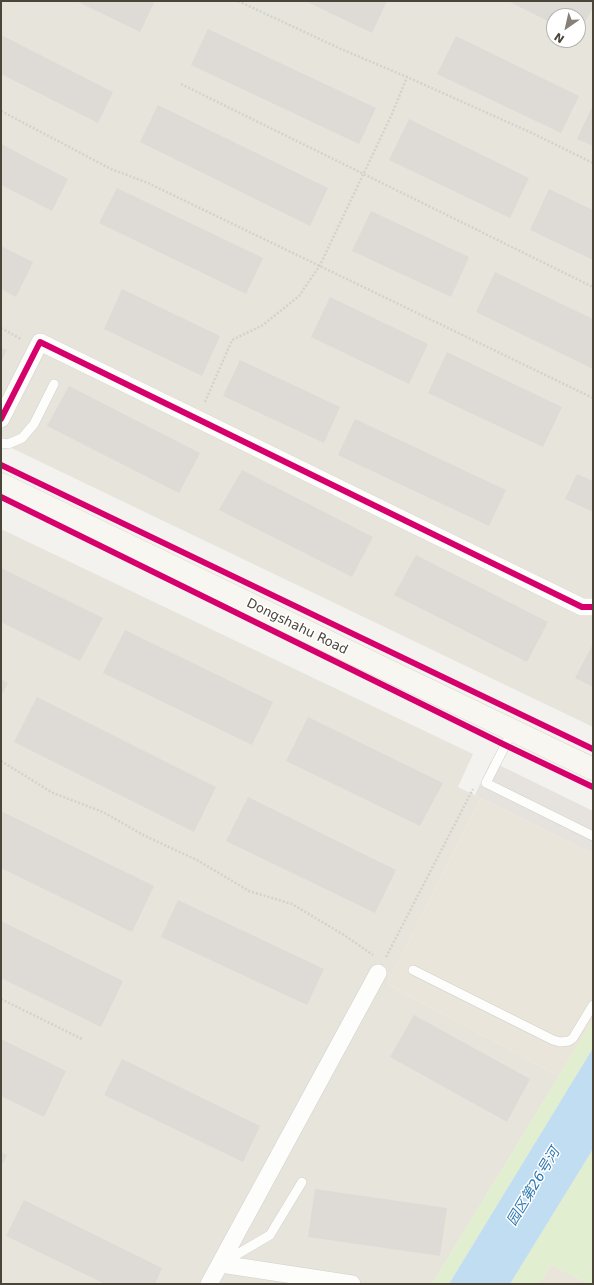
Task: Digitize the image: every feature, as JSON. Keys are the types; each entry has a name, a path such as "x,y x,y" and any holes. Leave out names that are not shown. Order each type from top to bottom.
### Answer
{"main road":[{"name":"Dongshahu Road","path":"1,484 593,769"}],"street":[{"path":"1,419 40,342 582,607 593,607"},
{"path":"209,1284 381,967"},
{"path":"221,1264 352,1284"}],"lane":[{"path":"1,443 8,444 22,438 34,424 54,384"},
{"path":"512,730 486,783 593,836"},
{"path":"413,970 553,1040 560,1042 569,1041 573,1038 593,1005"},
{"path":"221,1264 270,1235 302,1182"}],"path":[{"path":"238,1 341,49 532,133 593,163"},
{"path":"198,420 232,340 264,326 299,296 320,265 392,114 407,77"},
{"path":"180,84 593,287"},
{"path":"1,111 111,169 148,183 593,398"},
{"path":"1,761 53,793 103,812 143,835 198,860 249,891 292,904 344,935 381,967 474,786"},
{"path":"1,999 82,1039"}],"shaded area":[{"path":"1,1 593,1 593,727 1,443 1,363 7,350 1,347"},
{"path":"1,529 473,754 458,787 481,798 387,984 559,1076 432,1284 1,1284"},
{"path":"491,761 593,811 593,853 475,795"},
{"path":"481,798 593,853 593,1020 559,1076 387,984"},
{"path":"551,1265 590,1284 539,1284"}],"green space":[{"path":"593,1020 593,1048 449,1284 432,1284"},
{"path":"593,1149 593,1284 590,1284 551,1265 539,1284 510,1284"}],"water":[{"name":"园区第26号河","path":"593,1048 593,1149 510,1284 449,1284"}],"building":[{"path":"76,1 151,1 154,3 140,32"},
{"path":"305,1 387,1 372,33"},
{"path":"508,1 593,1 593,7 586,21 586,8 546,8 546,20"},
{"path":"208,29 376,108 359,144 191,65"},
{"path":"1,35 113,92 98,123 1,74"},
{"path":"456,36 579,96 561,133 437,74"},
{"path":"158,105 328,188 310,226 140,142"},
{"path":"593,105 593,146 577,139"},
{"path":"409,119 529,178 510,218 389,160"},
{"path":"1,144 68,179 52,211 1,185"},
{"path":"117,188 263,258 246,294 99,223"},
{"path":"549,189 593,210 593,260 530,230"},
{"path":"371,211 469,257 451,297 352,251"},
{"path":"1,246 33,262 16,297 1,289"},
{"path":"495,272 593,319 593,369 476,312"},
{"path":"122,289 220,336 202,376 104,329"},
{"path":"330,297 428,344 409,384 311,337"},
{"path":"1,347 7,350 1,363"},
{"path":"447,352 562,407 543,447 428,393"},
{"path":"240,360 340,407 324,443 223,396"},
{"path":"69,386 200,453 179,493 47,426"},
{"path":"355,419 506,490 489,526 338,455"},
{"path":"242,470 373,537 352,577 219,510"},
{"path":"577,474 593,481 593,512 565,499"},
{"path":"416,555 548,622 527,662 394,595"},
{"path":"1,568 103,618 80,661 1,622"},
{"path":"125,630 273,702 252,745 103,673"},
{"path":"593,644 593,687 575,678"},
{"path":"1,679 8,683 1,696"},
{"path":"37,697 216,787 194,832 14,742"},
{"path":"308,717 443,783 420,826 286,761"},
{"path":"248,797 396,870 375,913 226,841"},
{"path":"1,811 154,886 132,932 1,868"},
{"path":"178,900 324,969 307,1005 161,937"},
{"path":"1,921 123,981 101,1027 1,978"},
{"path":"414,1015 530,1079 507,1122 390,1057"},
{"path":"1,1039 66,1071 44,1117 1,1096"},
{"path":"122,1059 260,1126 243,1162 104,1095"},
{"path":"1,1152 7,1155 1,1167"},
{"path":"315,1189 447,1208 440,1256 308,1237"},
{"path":"24,1200 162,1268 155,1284 105,1284 6,1236"}],"cycle path":[{"path":"1,419 40,342 582,607 593,607"},
{"path":"1,465 593,749"},
{"path":"1,497 593,787"}]}
